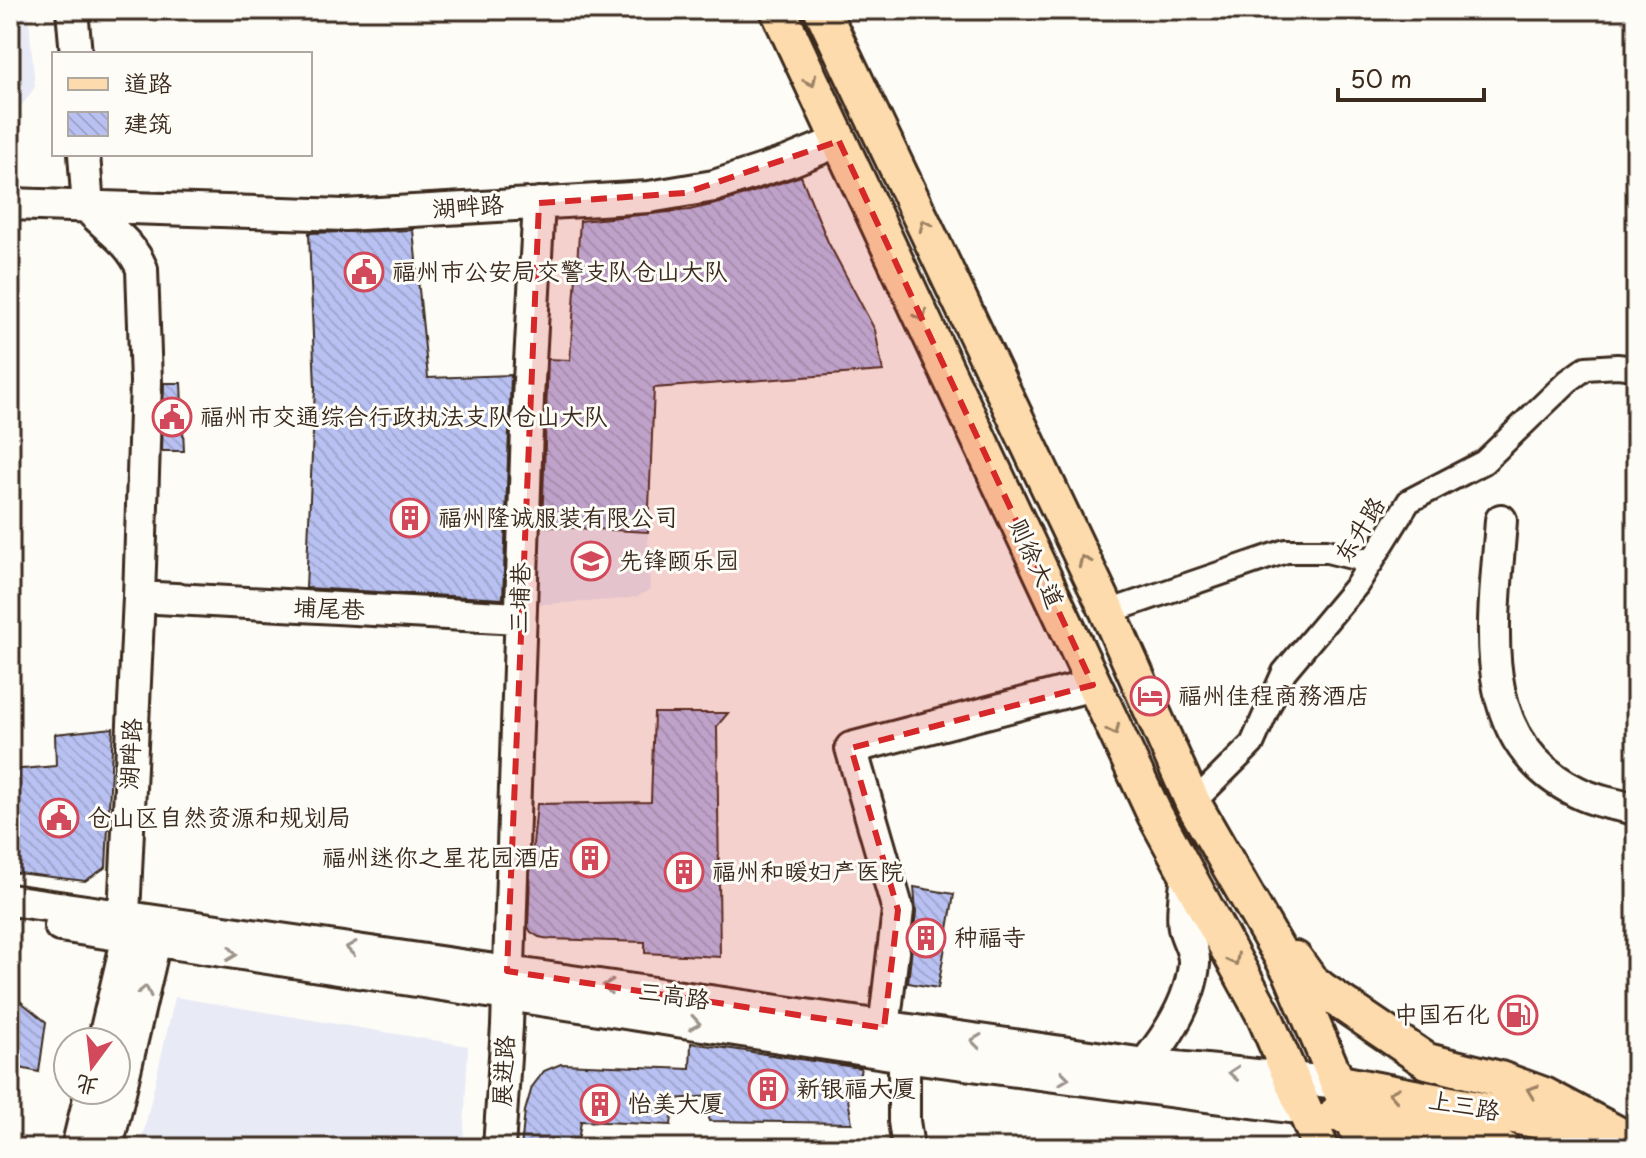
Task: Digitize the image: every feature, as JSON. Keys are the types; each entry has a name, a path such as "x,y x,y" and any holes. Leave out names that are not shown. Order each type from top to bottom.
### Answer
{"main road":[{"name":"则徐大道","path":"778,10 1155,815 1264,1015 1321,1148"},
{"name":"则徐大道","path":"822,10 1108,612 1193,803 1291,973 1365,1148"},
{"path":"1231,868 1310,980 1407,1049 1427,1061 1500,1079 1544,1095 1631,1140"},
{"name":"上三路","path":"1340,1083 1631,1140"},
{"name":"上三路","path":"1304,1109 1502,1148"}],"street":[{"path":"72,10 76,52"},
{"name":"湖畔路","path":"10,204 345,215 649,197 699,190 790,161 839,141"},
{"path":"84,156 88,208"},
{"name":"三埔巷","path":"507,982 519,618 539,203"},
{"name":"湖畔路","path":"88,208 125,241 136,254 142,269 146,382 139,597 137,929"},
{"name":"东升路","path":"1193,803 1252,744 1284,672 1357,585 1409,501 1484,462 1568,381 1586,368 1636,368"},
{"path":"1501,520 1494,671 1506,715 1526,748 1551,776 1579,793 1636,809"},
{"path":"1108,612 1286,551 1327,551 1372,562"},
{"name":"埔尾巷","path":"139,597 519,618"},
{"path":"884,1028 898,910 851,748 1093,685"},
{"path":"1145,1064 1169,1029 1191,981 1194,961 1192,945 1184,927 1187,871"},
{"name":"三高路","path":"10,900 137,929"},
{"name":"三高路","path":"10,919 137,929 507,982 884,1028 1145,1064 1340,1083"},
{"path":"108,1026 137,929"},
{"path":"107,1148 137,929"},
{"name":"三高路","path":"507,982 904,1056 1304,1109"},
{"name":"展进路","path":"499,1148 507,982"},
{"path":"904,1056 904,1121 908,1148"},
{"path":"77,1148 87,1106"}],"highlighted area":[{"path":"839,141 1093,685 851,748 898,910 884,1028 507,971 539,203 685,193"}],"shaded area":[{"path":"10,10 28,10 35,87 10,122"},
{"name":"先锋颐乐园","path":"536,525 648,532 650,590 637,597 614,600 530,605"},
{"path":"175,997 468,1046 463,1148 140,1148"}],"building":[{"path":"801,176 828,242 875,330 883,371 654,388 648,532 542,526 548,359 570,360 580,221 689,210"},
{"name":"福州隆诚服装有限公司","path":"413,230 428,378 511,375 503,599 306,588 315,388 309,233"},
{"name":"福州市交通综合行政执法支队仓山大队","path":"164,383 181,383 184,451 162,451"},
{"path":"654,713 728,713 717,726 720,957 645,953 645,942 549,939 539,937 528,927 537,804 651,802"},
{"name":"仓山区自然资源和规划局","path":"113,728 106,867 85,881 10,872 10,770 56,766 55,734"},
{"name":"种福寺","path":"914,887 954,894 938,988 908,983 916,912"},
{"path":"10,993 46,1022 39,1072 10,1066"},
{"path":"691,1043 861,1068 859,1077 845,1081 852,1123 709,1121 710,1096 674,1099 671,1125 581,1121 577,1148 521,1148 525,1111 532,1087 544,1071 561,1064 690,1069"}],"place":[{"name":"福州市公安局交警支队仓山大队","path":"364,272"},
{"name":"福州市交通综合行政执法支队仓山大队","path":"172,417"},
{"name":"福州隆诚服装有限公司","path":"410,518"},
{"name":"先锋颐乐园","path":"591,561"},
{"name":"福州佳程商務酒店","path":"1150,696"},
{"name":"仓山区自然资源和规划局","path":"59,818"},
{"name":"福州迷你之星花园酒店","path":"590,858"},
{"name":"福州和暖妇产医院","path":"684,872"},
{"name":"种福寺","path":"926,938"},
{"name":"中国石化","path":"1518,1015"},
{"name":"新银福大厦","path":"768,1089"},
{"name":"怡美大厦","path":"600,1104"}]}
